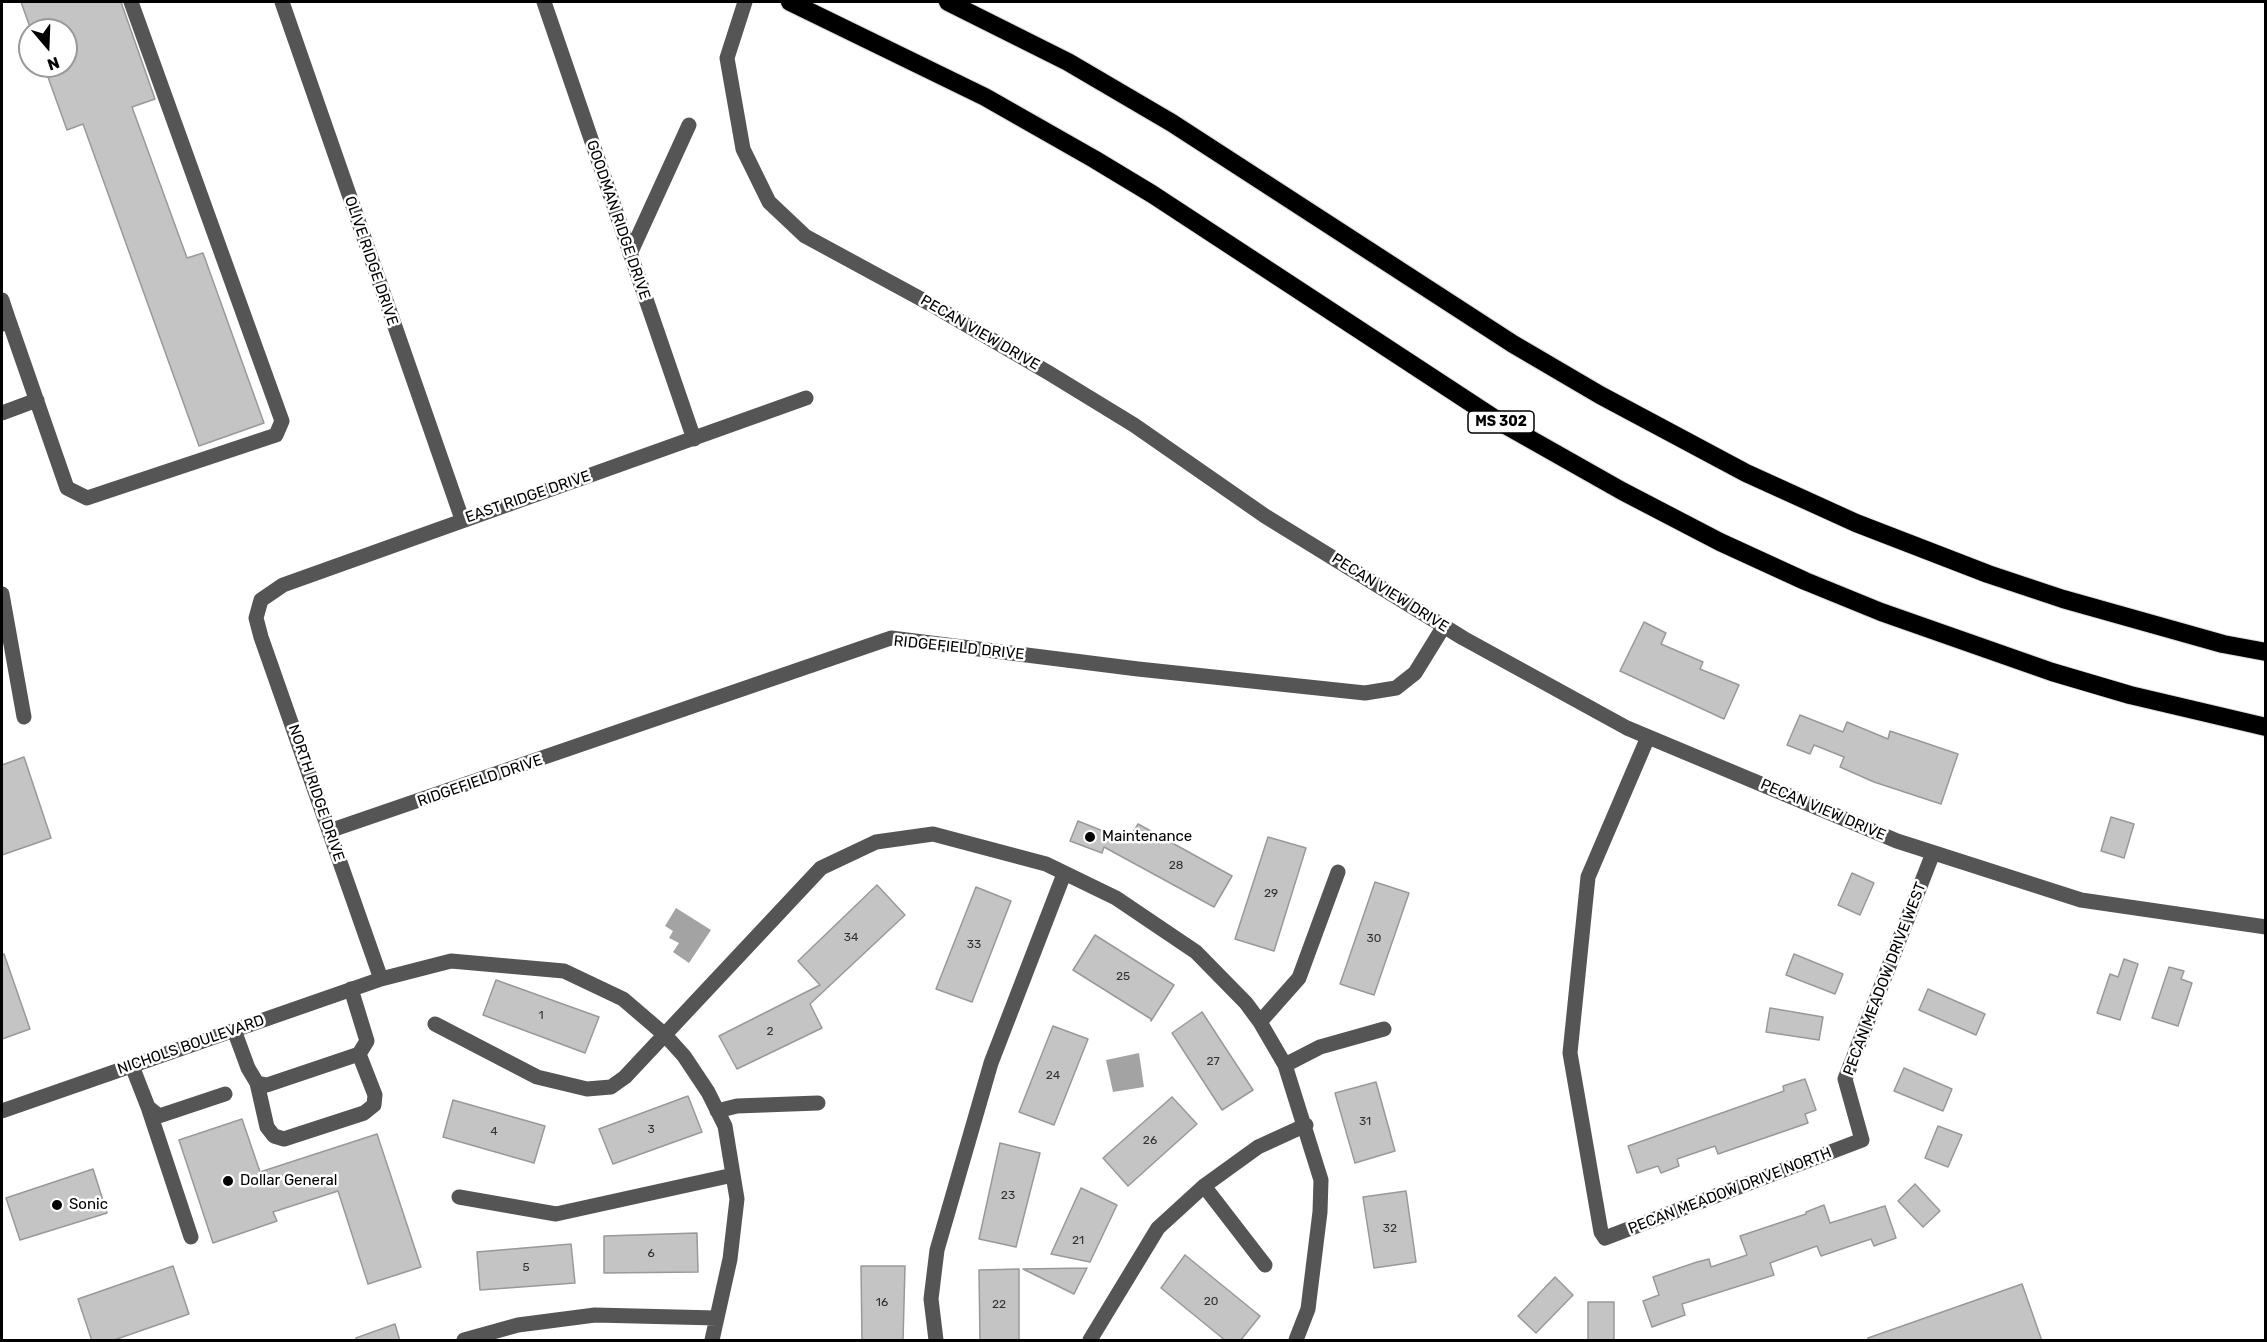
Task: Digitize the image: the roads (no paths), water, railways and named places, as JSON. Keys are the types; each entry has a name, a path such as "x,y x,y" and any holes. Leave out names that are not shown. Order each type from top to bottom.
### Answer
{"highway":[{"name":"MS 302","path":"790,2 985,97 1094,159 1152,194 1500,422 1622,491 1720,542 1805,581 1881,612 2052,672 2130,695 2265,727"},
{"path":"948,2 1068,62 1172,123 1513,344 1600,395 1746,473 1856,523 1988,574 2063,599 2223,644 2265,652"}],"street":[{"path":"2,300 5,322 37,400 67,488 87,498 276,435 282,421 131,2"},
{"name":"OLIVE RIDGE DRIVE","path":"282,2 462,519"},
{"name":"GOODMAN RIDGE DRIVE","path":"544,2 694,439"},
{"name":"PECAN VIEW DRIVE","path":"744,2 727,58 743,149 769,202 805,236 934,306 1077,390 1134,425 1265,516 1444,626 1627,728 1897,841 2080,900 2265,927"},
{"path":"630,254 689,125"},
{"name":"EAST RIDGE DRIVE","path":"257,606 270,592 283,585 462,519 806,398"},
{"path":"2,413 37,400"},
{"path":"2,594 24,717"},
{"name":"NORTH RIDGE DRIVE","path":"257,606 256,618 261,637 381,979"},
{"name":"RIDGEFIELD DRIVE","path":"329,831 891,638 1138,669 1365,693 1396,688 1415,673 1444,626"},
{"name":"PECAN MEADOW DRIVE NORTH","path":"1648,737 1588,877 1570,1053 1601,1232 1605,1238 1862,1140"},
{"path":"435,1024 537,1077 587,1089 610,1088 625,1077 822,868 876,842 933,834 1046,864 1116,898 1196,952 1260,1022 1285,1065 1306,1125 1321,1180 1320,1212 1308,1309 1296,1341"},
{"name":"PECAN MEADOW DRIVE WEST","path":"1862,1140 1845,1079 1933,853"},
{"path":"1260,1022 1299,978 1338,872"},
{"path":"936,1341 931,1299 937,1250 991,1063 1064,874"},
{"name":"NICHOLS BOULEVARD","path":"2,1111 351,989 451,961 564,970 622,999 665,1035 684,1056 725,1126 737,1199 730,1259 712,1341"},
{"path":"257,1083 267,1085 359,1054 367,1041 351,989"},
{"path":"1285,1065 1320,1047 1384,1029"},
{"path":"234,1030 257,1083 267,1127 274,1136 284,1139 364,1113 374,1105 375,1095 359,1054"},
{"path":"132,1066 148,1107 190,1236"},
{"path":"148,1107 159,1116 225,1094"},
{"path":"717,1111 737,1106 818,1103"},
{"path":"1090,1341 1158,1228 1204,1186 1258,1147 1306,1125"},
{"path":"459,1197 556,1214 733,1175"},
{"path":"1204,1186 1265,1265"},
{"path":"464,1341 518,1325 595,1316 717,1318"}],"place":[{"name":"Maintenance","path":"1090,837"},
{"name":"Dollar General","path":"228,1181"},
{"name":"Sonic","path":"57,1205"}]}
